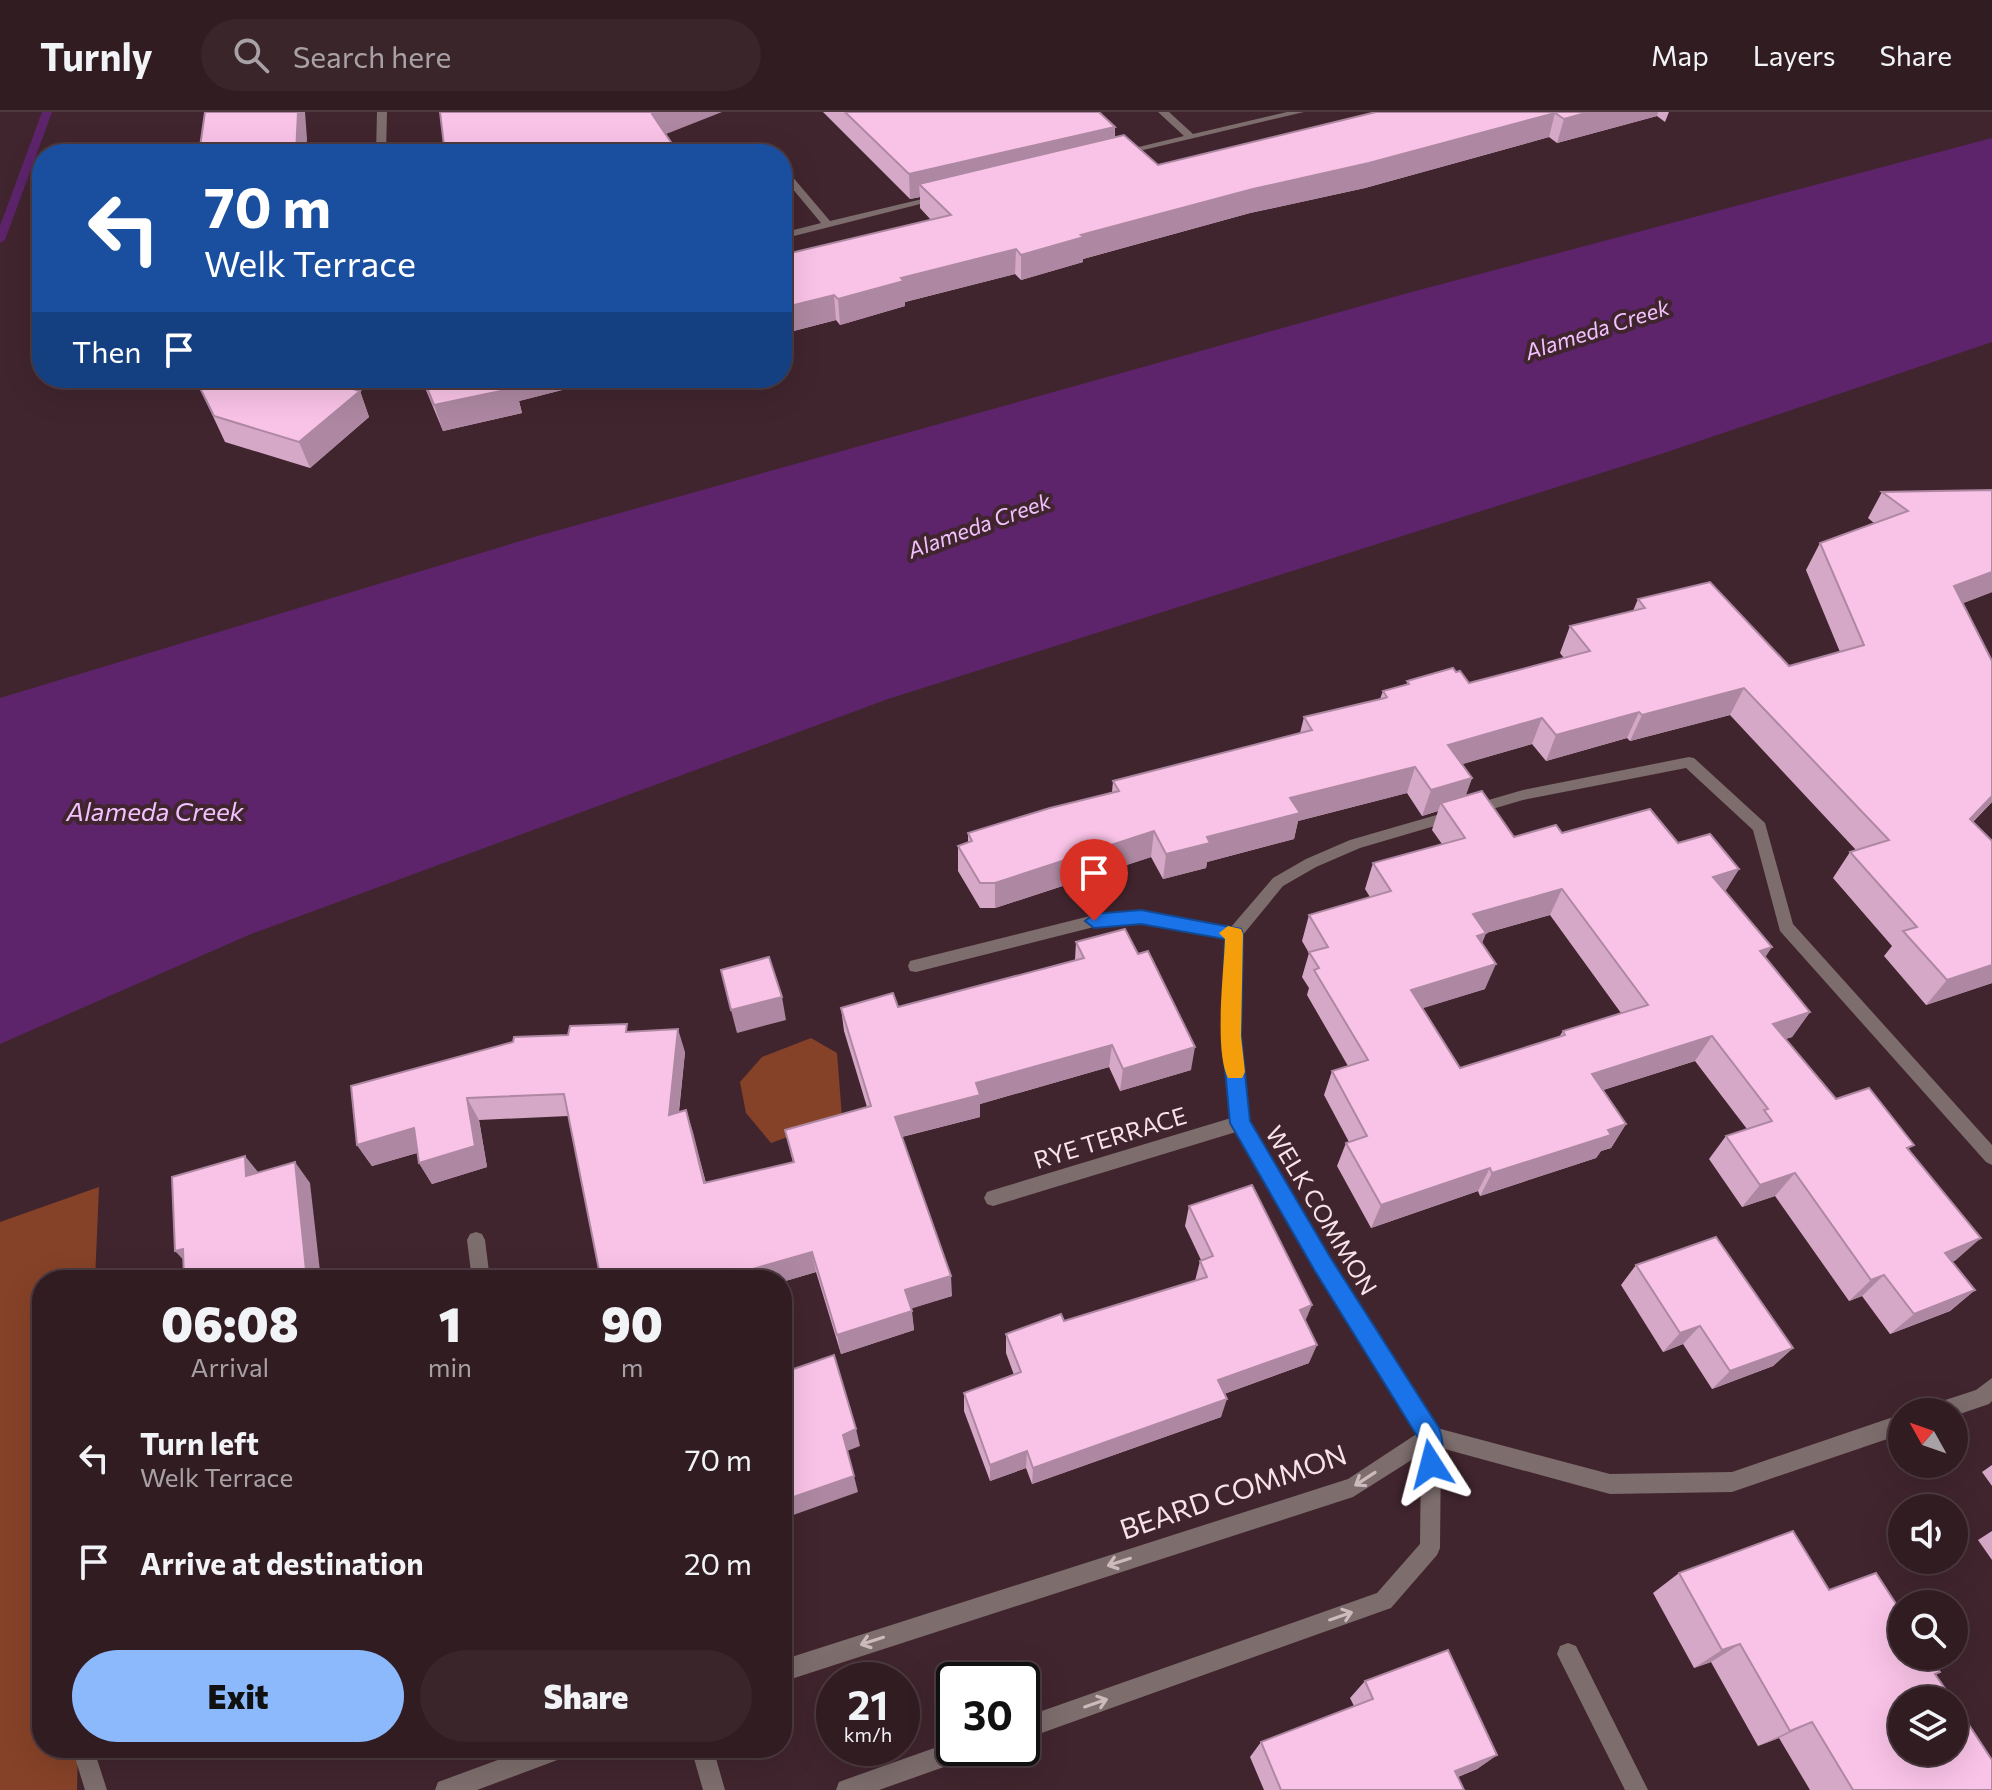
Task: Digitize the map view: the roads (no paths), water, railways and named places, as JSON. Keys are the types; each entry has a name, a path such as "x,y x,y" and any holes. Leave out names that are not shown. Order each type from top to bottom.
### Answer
{"street":[{"path":"381,144 382,112"},
{"path":"1163,112 1191,137"},
{"path":"1115,155 1299,112"},
{"path":"792,182 828,225"},
{"path":"792,234 949,195"},
{"path":"916,966 1094,921 1141,917 1234,934 1278,882 1311,863 1355,844 1523,795 1689,762 1760,827 1786,927 1992,1157"},
{"name":"WELK COMMON","path":"1234,934 1231,1036 1240,1123 1322,1264 1431,1436"},
{"name":"RYE TERRACE","path":"993,1198 1240,1123"},
{"path":"476,1240 480,1270"},
{"path":"1968,1402 1982,1397 1992,1387"},
{"path":"1040,1723 1384,1601 1430,1548 1431,1436 1610,1484 1732,1482 1888,1429"},
{"name":"BEARD COMMON","path":"792,1668 1353,1487 1431,1436"},
{"path":"1568,1654 1637,1790"},
{"path":"446,1790 533,1758"},
{"path":"705,1758 714,1790"},
{"path":"847,1790 936,1759"},
{"path":"87,1761 96,1790"}],"water":[{"name":"Alameda Creek","path":"1992,138 1992,342 1661,454 888,699 251,934 0,1044 0,698 534,537 1408,293"}],"waterway":[{"path":"35,144 47,112"},
{"path":"0,240 32,153"}]}
